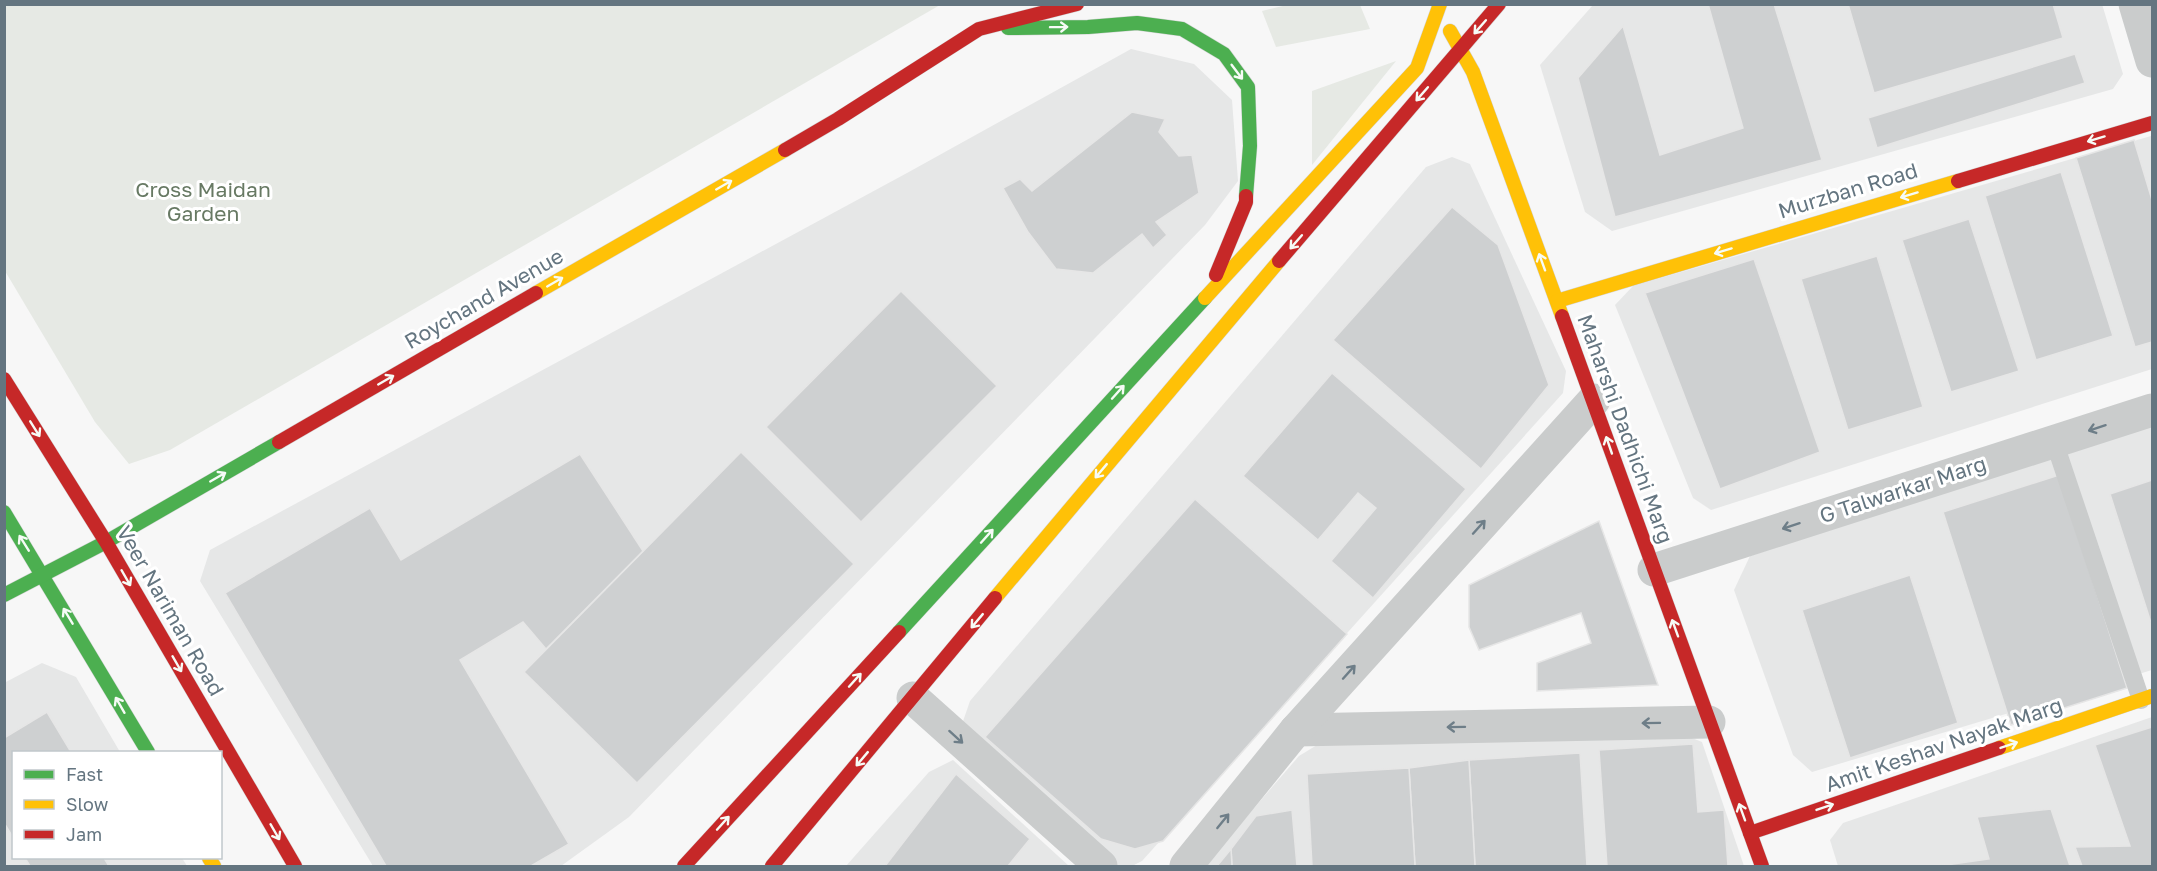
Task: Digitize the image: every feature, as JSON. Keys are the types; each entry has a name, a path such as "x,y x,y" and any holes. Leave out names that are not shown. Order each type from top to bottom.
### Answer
{"main road":[{"name":"Roychand Avenue","path":"4,595 106,542 838,119 1017,4"},
{"path":"979,29 1077,4"},
{"path":"772,867 1150,412 1499,4"},
{"path":"684,867 1417,68 1439,7"},
{"name":"Maharshi Dadhichi Marg","path":"1439,7 1473,72 1762,867"},
{"path":"979,29 1088,27 1137,23 1182,29 1224,54 1248,87 1250,146 1246,202 1207,296"},
{"name":"Murzban Road","path":"1557,301 2152,123"},
{"name":"Veer Nariman Road","path":"4,379 106,542 295,867"},
{"path":"4,512 44,575 147,751"},
{"name":"Amit Keshav Nayak Marg","path":"1749,833 2147,698"}],"street":[{"path":"2135,4 2152,61"},
{"path":"1186,867 1296,730 1594,400"},
{"name":"G Talwarkar Marg","path":"1654,570 2152,410"},
{"path":"913,698 1101,867"},
{"path":"1296,730 1709,722"}],"lane":[{"path":"2054,441 2147,698"}],"shaded area":[{"path":"2102,4 2123,74 2113,89 1612,231 1585,212 1540,65 1593,5"},
{"path":"1131,49 1194,64 1232,100 1238,181 1205,225 629,817 561,866 373,866 200,581 210,550 907,173"},
{"path":"2151,136 2152,369 1711,510 1693,498 1615,305 1633,286"},
{"path":"1452,157 1470,164 1566,371 1563,393 1142,861 1132,866 1106,866 961,727 970,701 1426,167"},
{"path":"2152,421 2152,670 1812,772 1793,755 1734,590 1750,556"},
{"path":"42,663 76,677 119,751 12,751 12,859 183,859 187,866 5,866 4,683"},
{"path":"2152,717 2152,866 1838,866 1830,840 1843,823"},
{"path":"1682,734 1702,742 1744,866 1204,866 1299,756 1317,745"},
{"path":"953,760 1069,866 846,866 929,772"}],"green space":[{"name":"Cross Maidan Garden","path":"4,5 940,5 170,450 129,464 95,422 5,271"},
{"path":"1287,5 1360,5 1370,29 1276,47 1262,11"},
{"path":"1396,61 1312,165 1312,91"}],"building":[{"path":"1708,4 1774,4 1822,160 1615,217 1578,78 1623,26 1660,155 1743,128"},
{"path":"1848,4 2053,4 2063,38 1874,93"},
{"path":"2075,54 2085,83 1877,148 1868,118"},
{"path":"1132,112 1165,119 1159,132 1179,156 1192,155 1199,193 1156,222 1167,235 1153,248 1142,234 1093,273 1056,269 1028,232 1003,188 1020,179 1032,191"},
{"path":"2134,140 2152,200 2152,342 2135,347 2076,158"},
{"path":"2061,172 2113,336 2036,360 1985,196"},
{"path":"1452,207 1498,245 1549,385 1481,469 1333,340"},
{"path":"1969,219 2019,371 1951,392 1902,240"},
{"path":"1877,256 1923,407 1848,430 1801,279"},
{"path":"1754,259 1820,452 1720,489 1645,293"},
{"path":"901,291 997,386 861,522 766,427"},
{"path":"1332,373 1466,489 1373,598 1331,561 1376,508 1358,493 1318,540 1243,476"},
{"path":"741,452 854,564 637,783 524,672"},
{"path":"580,454 643,551 546,649 523,622 460,660 569,844 531,866 386,866 225,593 370,508 401,560"},
{"path":"2059,475 2127,688 2011,725 1943,512"},
{"path":"2152,480 2152,626 2110,494"},
{"path":"1195,499 1347,634 1163,841 1135,849 1101,839 985,737"},
{"path":"1599,521 1658,685 1537,691 1537,663 1591,643 1581,613 1479,650 1469,627 1469,585"},
{"path":"1910,575 1958,723 1850,758 1802,610"},
{"path":"47,712 70,751 12,751 12,836 6,826 4,827 4,738"},
{"path":"2152,727 2152,866 2082,866 2075,847 2130,846 2095,745"},
{"path":"1693,744 1698,812 1724,810 1728,866 1607,866 1599,750"},
{"path":"1580,753 1587,866 1475,866 1469,760"},
{"path":"1469,760 1475,866 1415,866 1409,768"},
{"path":"1409,768 1415,866 1312,866 1307,774"},
{"path":"956,774 1030,839 1008,866 885,866"},
{"path":"2051,809 2070,866 1939,866 1989,859 1977,817"},
{"path":"1292,810 1297,866 1232,866 1231,849 1256,816"},
{"path":"1231,849 1232,866 1217,866"},
{"path":"26,859 105,859 109,866 30,866"}],"traffic: fast":[{"path":"1008,28 1088,27 1137,23 1182,29 1224,54 1248,87 1250,146 1246,196"},
{"path":"899,632 1205,298"},
{"path":"4,595 106,542 279,442"},
{"path":"4,512 147,751"}],"traffic: slow":[{"path":"1205,298 1417,68 1440,4"},
{"path":"1450,31 1473,72 1562,316"},
{"path":"536,293 785,150"},
{"path":"1557,301 1958,181"},
{"path":"995,598 1279,261"},
{"path":"1999,748 2152,696"},
{"path":"210,859 214,866"}],"traffic: jam":[{"path":"785,150 979,29 1077,4"},
{"path":"1279,261 1499,4"},
{"path":"1958,181 2152,123"},
{"path":"1216,275 1246,202 1246,196"},
{"path":"279,442 536,293"},
{"path":"1562,316 1762,866"},
{"path":"4,379 106,542 295,866"},
{"path":"772,866 995,598"},
{"path":"684,866 899,632"},
{"path":"1750,833 1999,748"}]}
